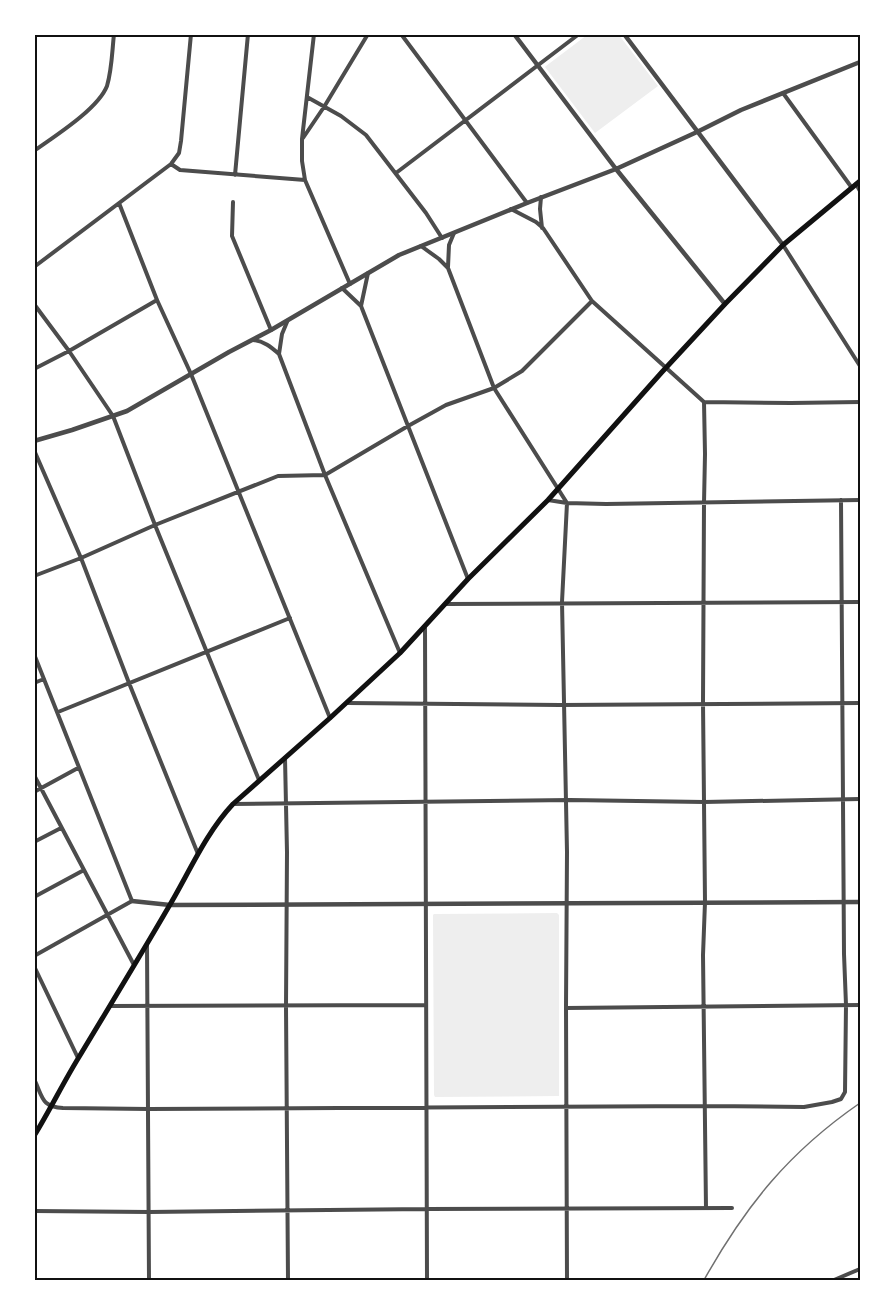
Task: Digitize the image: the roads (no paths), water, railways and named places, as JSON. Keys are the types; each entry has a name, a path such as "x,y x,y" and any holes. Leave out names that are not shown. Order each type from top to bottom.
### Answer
{"main road":[{"path":"34,1136 223,814 400,653 468,579 548,500 725,304 783,245 856,184"}],"street":[{"path":"34,151 93,107 103,94 111,70 114,34"},
{"path":"34,267 171,164 178,153 181,141 191,34"},
{"path":"235,175 248,34"},
{"path":"314,34 302,139 302,160 305,180 350,284"},
{"path":"302,139 368,34"},
{"path":"400,34 527,203"},
{"path":"514,34 616,169 725,304"},
{"path":"396,173 579,34"},
{"path":"624,34 783,245 861,366"},
{"path":"34,441 135,407 396,257 541,197 616,169 741,110 861,62"},
{"path":"783,93 861,191"},
{"path":"307,97 341,116 366,135 426,213 442,238"},
{"path":"171,164 180,170 305,180"},
{"path":"541,197 543,228"},
{"path":"233,202 232,236 272,330"},
{"path":"120,203 157,300 191,374 330,718"},
{"path":"511,209 543,228 592,302 704,402 861,402"},
{"path":"454,233 449,245 448,268 494,388 559,487 567,503 562,602 566,800 567,1281"},
{"path":"421,246 448,268"},
{"path":"361,306 368,273"},
{"path":"342,288 361,306 468,579"},
{"path":"34,369 157,300"},
{"path":"34,576 278,476 325,475 446,405 494,388 522,371 592,302"},
{"path":"34,304 113,416 259,780"},
{"path":"287,321 279,354 325,475 400,653"},
{"path":"253,340 268,345 279,354"},
{"path":"704,402 705,902 703,956 706,1208"},
{"path":"34,450 81,558 198,854"},
{"path":"548,500 567,503 861,500"},
{"path":"34,1079 45,1103 52,1108 804,1107 840,1099 845,1092 846,1005 842,500"},
{"path":"445,604 861,602"},
{"path":"58,712 290,618"},
{"path":"425,628 427,1281"},
{"path":"34,654 132,901"},
{"path":"34,683 44,679"},
{"path":"347,703 563,705 861,703"},
{"path":"285,758 288,1281"},
{"path":"34,792 78,768"},
{"path":"34,775 134,965"},
{"path":"233,804 861,799"},
{"path":"34,842 61,828"},
{"path":"34,897 84,870"},
{"path":"34,956 132,901 170,905 861,902"},
{"path":"147,945 149,1281"},
{"path":"34,966 78,1058"},
{"path":"110,1006 426,1005"},
{"path":"566,1008 861,1005"},
{"path":"34,1211 732,1208"},
{"path":"834,1281 861,1269"}],"railway":[{"path":"704,1280 736,1228 771,1182 812,1141 860,1103"}]}
